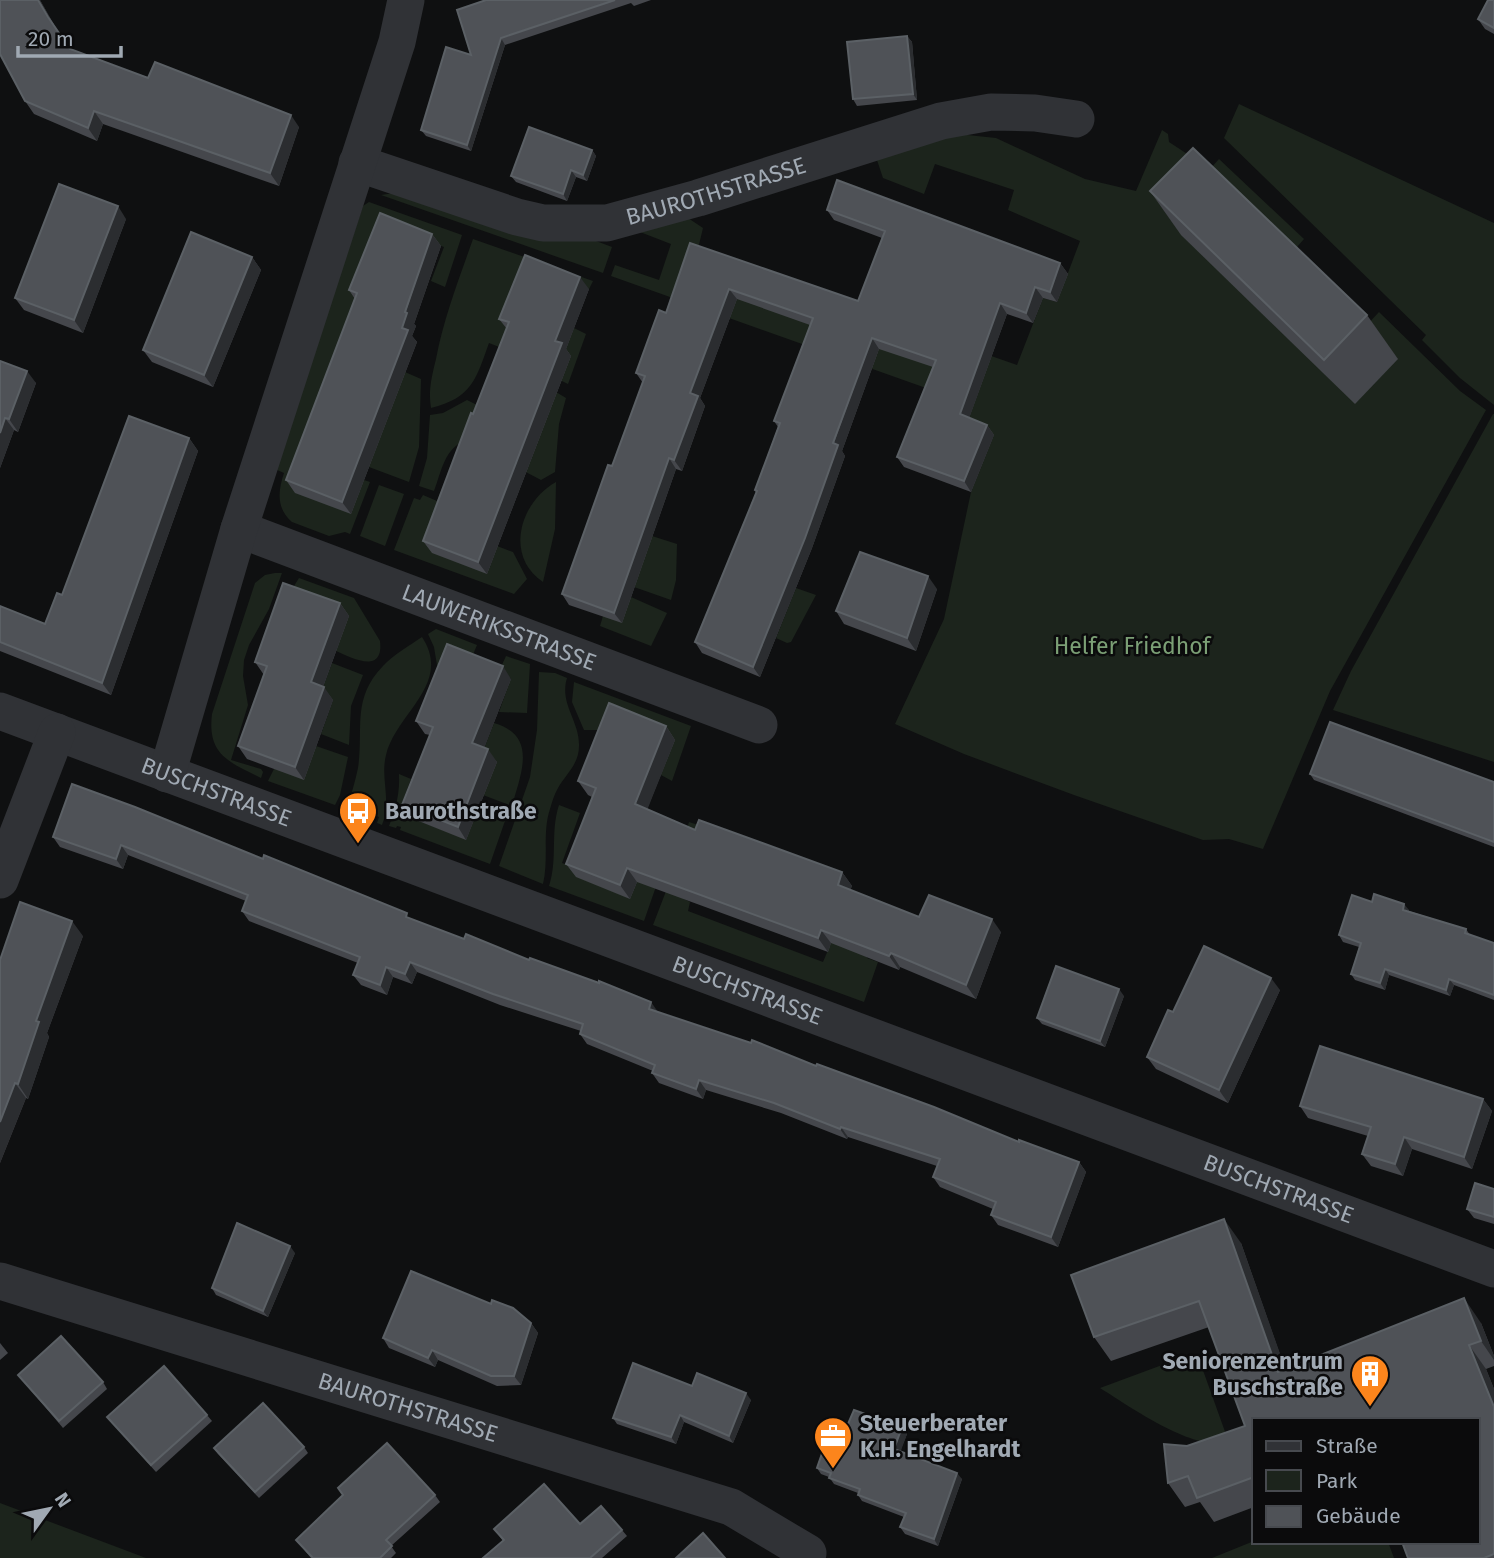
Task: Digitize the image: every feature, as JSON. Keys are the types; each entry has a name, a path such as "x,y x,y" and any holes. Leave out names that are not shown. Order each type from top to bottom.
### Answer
{"street":[{"path":"167,774 239,530 397,41 406,0"},
{"name":"BAUROTHSTRASSE","path":"357,163 517,217 543,223 607,223 686,202 941,121 991,112 1035,113 1076,119"},
{"name":"LAUWERIKSSTRASSE","path":"239,530 759,725"},
{"name":"BUSCHSTRASSE","path":"0,711 1494,1269"},
{"path":"0,880 57,732"},
{"name":"BAUROTHSTRASSE","path":"0,1281 731,1507 808,1553"}],"green space":[{"path":"1239,104 1494,223 1494,405 1460,378 1422,340 1426,335 1224,138"},
{"name":"Helfer Friedhof","path":"1162,130 1168,134 1169,142 1210,169 1219,159 1304,239 1290,255 1182,235 1355,403 1365,327 1379,312 1460,391 1486,410 1330,691 1263,849 1229,839 1203,840 964,754 895,724 944,619 971,492 994,435 964,423 971,404 611,276 615,265 659,280 671,244 640,232 688,218 703,228 697,253 1017,365 1043,298 1057,302 1080,241 1008,210 1014,190 935,164 924,194 883,178 877,160 958,134 996,138 1085,179 1136,191"},
{"path":"394,193 545,241 596,241 612,247 603,273 381,195"},
{"path":"369,202 462,235 445,287 431,281 444,247 389,226 405,372 421,379 419,447 409,482 369,467 350,514 364,480 370,482 350,534 345,532 329,536 292,522 287,517 280,499 284,473 275,469 363,206"},
{"path":"473,239 593,281 589,289 512,352 489,343 476,377 464,393 445,404 431,408 431,383 439,343"},
{"path":"574,328 586,334 568,384 560,380 564,353"},
{"path":"556,392 566,398 559,424 555,472 541,480 466,441 448,454 434,491 419,486 427,458 430,415 443,413 467,400 487,410"},
{"path":"1493,414 1494,762 1333,710 1351,671"},
{"path":"445,482 457,486 497,546 513,552 527,579 514,594 394,550 414,498 420,500 423,495 437,501"},
{"path":"556,482 555,529 543,582 531,571 524,558 520,544 521,530 533,502"},
{"path":"379,485 404,494 385,546 360,536"},
{"path":"652,536 677,544 676,580 671,600 634,587"},
{"path":"282,573 269,609 249,645 244,660 243,676 248,705 231,760 261,769 261,778 230,762 223,755 213,739 211,728 212,714 255,583 265,575"},
{"path":"299,578 354,598 380,641 377,658 372,661 358,660 336,651 348,616 289,594"},
{"path":"796,588 816,595 791,642 787,643 776,638"},
{"path":"631,597 667,613 651,646 600,626 603,616"},
{"path":"436,629 477,645 472,657 501,667 506,656 530,664 527,713 499,712 511,678 451,670 437,665 434,647 428,634"},
{"path":"422,637 430,654 431,669 427,684 400,725 386,755 386,807 382,825 377,823 379,817 361,809 358,815 346,810 358,768 363,702 366,690 383,666"},
{"path":"332,663 363,675 351,706 349,745 321,734 333,700 320,695"},
{"path":"539,672 555,673 567,678 566,696 579,746 574,764 558,788 550,809 546,827 543,884 499,866 530,777 537,730"},
{"path":"574,682 691,726 672,781 661,775 614,730 584,730 572,702"},
{"path":"494,723 508,729 517,737 521,746 522,769 512,806 483,795 481,756"},
{"path":"316,746 348,757 340,795 335,805 268,781 274,769"},
{"path":"399,774 411,779 396,819 401,816 411,818 466,839 479,807 506,818 490,864 400,830 401,827 389,826 397,800"},
{"path":"559,805 580,813 562,863 587,868 635,868 660,875 644,921 549,886"},
{"path":"689,822 711,829 684,899 690,902 688,911 823,962 834,936 885,910 867,958 878,962 864,1002 653,925"},
{"path":"1181,1358 1193,1363 1200,1362 1228,1440 1215,1443 1182,1435 1144,1416 1100,1388"},
{"path":"0,1503 146,1558 0,1558"},
{"path":"1252,1542 1252,1544 1389,1544 1394,1558 1212,1558"}],"building":[{"path":"0,0 38,0 70,49 148,78 155,62 291,115 270,173 94,111 88,128 25,101 0,54"},
{"path":"486,0 615,0 501,38 467,145 421,130 446,47 471,55 457,10"},
{"path":"1488,0 1494,0 1494,28 1478,19"},
{"path":"907,36 913,94 853,99 847,42"},
{"path":"529,127 592,150 583,175 571,170 563,194 511,176"},
{"path":"1193,148 1367,315 1324,360 1150,191"},
{"path":"837,180 1060,263 1050,292 1035,287 1026,313 1000,303 960,414 987,425 964,481 897,457 936,360 872,338 833,443 838,445 805,538 753,667 695,642 757,491 755,490 780,423 774,421 813,318 729,289 690,393 698,396 674,460 669,458 614,613 562,594 608,465 612,466 645,376 636,373 652,329 659,310 666,313 690,243 858,301 885,231 827,210"},
{"path":"59,184 118,206 74,320 15,298"},
{"path":"380,213 432,234 405,312 407,313 402,328 408,330 342,502 286,480 357,293 349,290"},
{"path":"191,232 252,257 204,375 143,350"},
{"path":"525,255 580,277 555,341 562,343 478,562 423,541 471,413 473,414 509,322 499,319"},
{"path":"0,361 27,371 9,419 5,418 0,433"},
{"path":"129,416 189,438 102,683 0,642 0,606 45,624 57,593 62,595"},
{"path":"860,552 928,576 907,638 836,611"},
{"path":"283,583 340,603 311,682 324,687 295,767 238,746 267,666 255,662"},
{"path":"447,644 503,666 472,743 488,749 458,827 402,805 433,727 416,721"},
{"path":"609,703 666,726 635,804 695,830 699,820 842,872 838,885 919,917 929,895 992,919 966,985 891,953 889,956 821,930 818,938 627,868 620,885 566,864 596,788 578,781"},
{"path":"1330,722 1494,782 1494,842 1310,774"},
{"path":"72,784 263,859 264,855 407,913 406,917 464,939 466,934 529,960 530,958 599,981 651,1002 649,1009 751,1043 752,1040 816,1066 817,1064 934,1107 1019,1142 1079,1162 1051,1237 991,1215 996,1202 933,1177 940,1159 841,1127 840,1129 774,1103 699,1080 696,1089 652,1073 655,1065 580,1034 583,1024 493,994 410,962 405,974 386,967 380,985 353,975 360,957 242,911 248,895 121,845 116,859 53,837"},
{"path":"1374,894 1404,904 1403,910 1466,929 1465,933 1494,943 1494,995 1449,979 1446,990 1385,969 1380,983 1351,974 1361,943 1339,935 1352,895 1372,902"},
{"path":"20,902 72,921 36,1021 39,1022 18,1084 15,1083 0,1122 0,960"},
{"path":"1204,946 1271,978 1219,1090 1147,1057 1168,1010 1173,1012"},
{"path":"1056,966 1119,989 1100,1041 1037,1018"},
{"path":"1320,1046 1483,1099 1464,1157 1404,1137 1395,1164 1362,1154 1371,1127 1300,1106"},
{"path":"1475,1183 1494,1189 1494,1217 1467,1209"},
{"name":"Seniorenzentrum Buschstraße","path":"1224,1219 1278,1372 1464,1298 1481,1341 1469,1345 1494,1407 1494,1554 1484,1558 1408,1558 1403,1544 1480,1544 1480,1418 1252,1418 1252,1478 1197,1498 1188,1476 1168,1483 1164,1444 1187,1446 1245,1426 1199,1301 1094,1337 1071,1275"},
{"path":"237,1223 290,1246 263,1311 212,1288"},
{"path":"411,1271 491,1304 492,1300 513,1308 531,1323 514,1376 491,1376 432,1350 428,1358 383,1338"},
{"path":"61,1336 103,1382 59,1421 18,1375"},
{"path":"633,1363 692,1386 697,1373 746,1393 729,1436 680,1415 671,1437 613,1418"},
{"path":"164,1366 207,1415 151,1465 107,1417"},
{"path":"263,1403 304,1447 255,1492 214,1448"},
{"path":"854,1410 902,1427 894,1449 957,1473 934,1539 900,1527 906,1513 858,1495 860,1489 829,1478 831,1473 817,1468 834,1419 848,1424"},
{"path":"387,1443 435,1495 386,1540 392,1546 380,1558 313,1558 296,1540 343,1495 338,1488"},
{"path":"544,1484 580,1524 601,1506 622,1530 590,1558 483,1558 504,1540 494,1529"},
{"path":"703,1533 725,1558 676,1558"}],"place":[{"name":"Baurothstraße","path":"358,845"},
{"name":"Seniorenzentrum Buschstraße","path":"1370,1408"},
{"name":"Steuerberater K.H. Engelhardt","path":"833,1470"}]}
